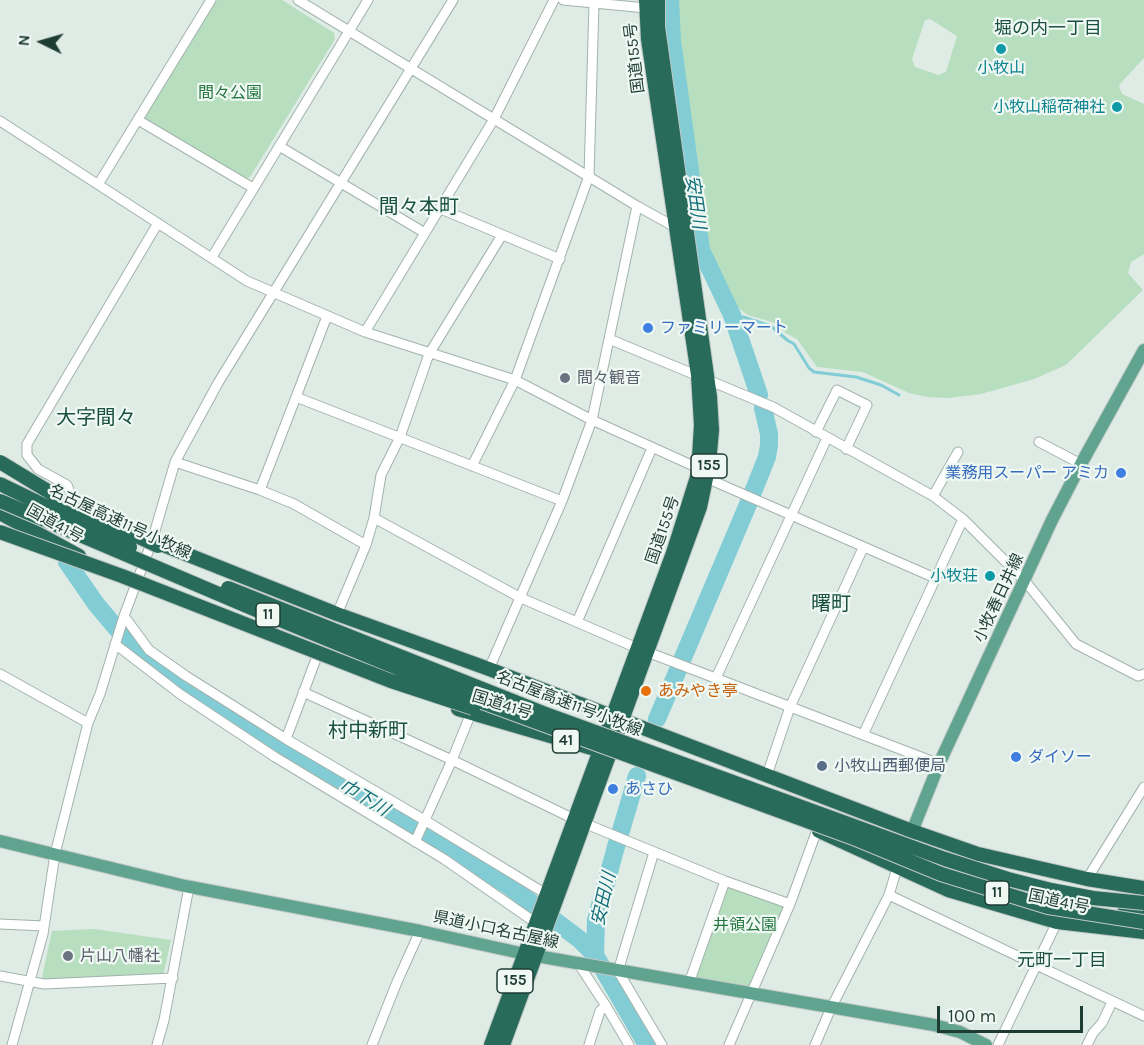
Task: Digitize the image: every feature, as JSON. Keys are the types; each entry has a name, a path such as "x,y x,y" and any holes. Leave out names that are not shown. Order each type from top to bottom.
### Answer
{"highway":[{"name":"国道155号","path":"503,1045 547,901 642,650 700,507 701,474 712,430 675,227 648,39 650,3"},
{"name":"国道155号","path":"650,3 658,27 703,377"},
{"path":"0,462 90,516 257,589 332,631"},
{"name":"国道41号","path":"0,469 152,541 337,614 489,669 912,831 978,854 1087,879 1144,888"},
{"name":"名古屋高速11号小牧線","path":"0,484 141,552 332,631 624,743 945,859 1008,879 1093,898 1144,903"},
{"name":"11","path":"0,501 290,624 468,697 539,723"},
{"name":"国道41号","path":"0,513 135,587 231,623 316,659 471,713 604,753 818,830 948,890 1057,922 1144,932"},
{"path":"0,532 122,576 392,681 503,718 539,723"},
{"name":"名古屋高速11号小牧線","path":"539,723 856,839 941,874 1001,894 1048,908 1144,922"},
{"path":"856,839 1036,897 1066,903 1144,910"},
{"name":"国道155号","path":"491,1045 531,955"}],"main road":[{"name":"小牧春日井線","path":"897,868 939,764 1052,520 1144,350"},
{"name":"県道小口名古屋線","path":"0,841 189,887 531,955 934,1025 960,1032 986,1045"}],"street":[{"path":"99,183 211,0"},
{"path":"298,0 675,227"},
{"path":"212,257 368,0"},
{"path":"12,1045 44,926 55,854 88,723 100,694 123,616 152,541 175,462 218,383 453,0"},
{"path":"365,332 494,119 554,0"},
{"path":"563,0 594,4 650,3"},
{"path":"472,466 515,380 589,176 594,4"},
{"path":"138,120 253,188"},
{"path":"0,121 247,281 365,332 515,380 701,474 935,578"},
{"path":"279,146 425,234"},
{"path":"489,669 562,501 592,420 637,206"},
{"path":"441,209 560,259"},
{"path":"74,503 67,485 38,469 27,455 27,444 158,223"},
{"path":"337,614 366,545 374,518 381,475 400,437 429,354 502,235"},
{"path":"260,490 327,316"},
{"path":"609,339 773,407 933,496 963,519 1025,581 1076,644 1138,675 1144,674"},
{"path":"816,432 837,390 867,405 846,449"},
{"path":"296,397 562,501"},
{"path":"716,678 827,438"},
{"path":"1039,442 1081,464"},
{"path":"577,622 652,448"},
{"path":"933,496 958,452"},
{"path":"175,462 260,490 294,504 366,545"},
{"path":"374,518 521,598 642,650 939,764"},
{"path":"863,735 963,519"},
{"path":"767,775 790,707 864,548"},
{"path":"123,616 149,650 186,676 425,822 547,901"},
{"path":"115,644 189,701 275,757 444,859 540,922"},
{"path":"286,739 316,659"},
{"path":"0,674 88,723"},
{"path":"303,692 579,821 725,881 790,904"},
{"path":"415,842 471,713"},
{"path":"1087,879 1144,787"},
{"path":"729,1045 790,904 818,830"},
{"path":"654,852 618,971 662,1045"},
{"path":"815,1045 831,1008 889,895 897,868"},
{"path":"689,983 725,881"},
{"path":"157,1045 173,978 189,887"},
{"path":"889,895 1144,1016"},
{"path":"998,1045 1057,922"},
{"path":"0,924 44,926"},
{"path":"372,1045 420,932"},
{"path":"578,963 629,1045"},
{"path":"0,976 44,984 173,978"},
{"path":"1087,1045 1093,1033 1102,1023 1112,1002"},
{"path":"589,1045 600,1011 606,1006"}],"green space":[{"name":"間々公園","path":"217,0 282,0 334,33 335,39 250,177 244,179 147,120 143,113"},
{"path":"676,0 1144,0 1144,58 1119,85 1122,94 1144,104 1144,254 1131,262 1128,273 1143,290 1066,365 1034,379 981,394 948,398 928,397 909,393 863,372 817,367 797,339 775,323 748,315 737,307 707,246 680,57","holes":["930,19 957,36 946,72 938,75 915,67 912,59 925,20"]},
{"name":"井領公園","path":"725,881 790,904 754,987 689,983"},
{"path":"94,929 171,940 163,976 41,982 52,931"}],"waterway":[{"name":"安田川","path":"670,0 672,41 701,250 732,315 759,395"},
{"path":"743,317 771,326 794,344 814,372 856,377 881,385 899,395"},
{"name":"安田川","path":"753,492 767,457 769,445 763,408"},
{"name":"安田川","path":"682,660 749,502"},
{"name":"巾下川","path":"67,562 96,604 118,630 170,674 295,756 509,886 579,939 595,955 647,1045"},
{"name":"安田川","path":"657,719 678,670"},
{"name":"安田川","path":"620,834 637,776"},
{"name":"安田川","path":"595,955 596,920 617,843"}],"place":[{"name":"小牧山","path":"1001,49"},
{"name":"小牧山稲荷神社","path":"1117,107"},
{"name":"ファミリーマート","path":"648,328"},
{"name":"間々観音","path":"565,378"},
{"name":"業務用スーパー アミカ","path":"1121,473"},
{"name":"小牧荘","path":"990,576"},
{"name":"あみやき亭","path":"646,691"},
{"name":"ダイソー","path":"1016,757"},
{"name":"小牧山西郵便局","path":"822,766"},
{"name":"あさひ","path":"613,789"},
{"name":"片山八幡社","path":"68,956"}],"district":[{"name":"堀の内一丁目","path":"1048,29"},
{"name":"間々本町","path":"419,207"},
{"name":"大字間々","path":"96,418"},
{"name":"曙町","path":"831,604"},
{"name":"村中新町","path":"368,731"},
{"name":"元町一丁目","path":"1062,961"}]}
